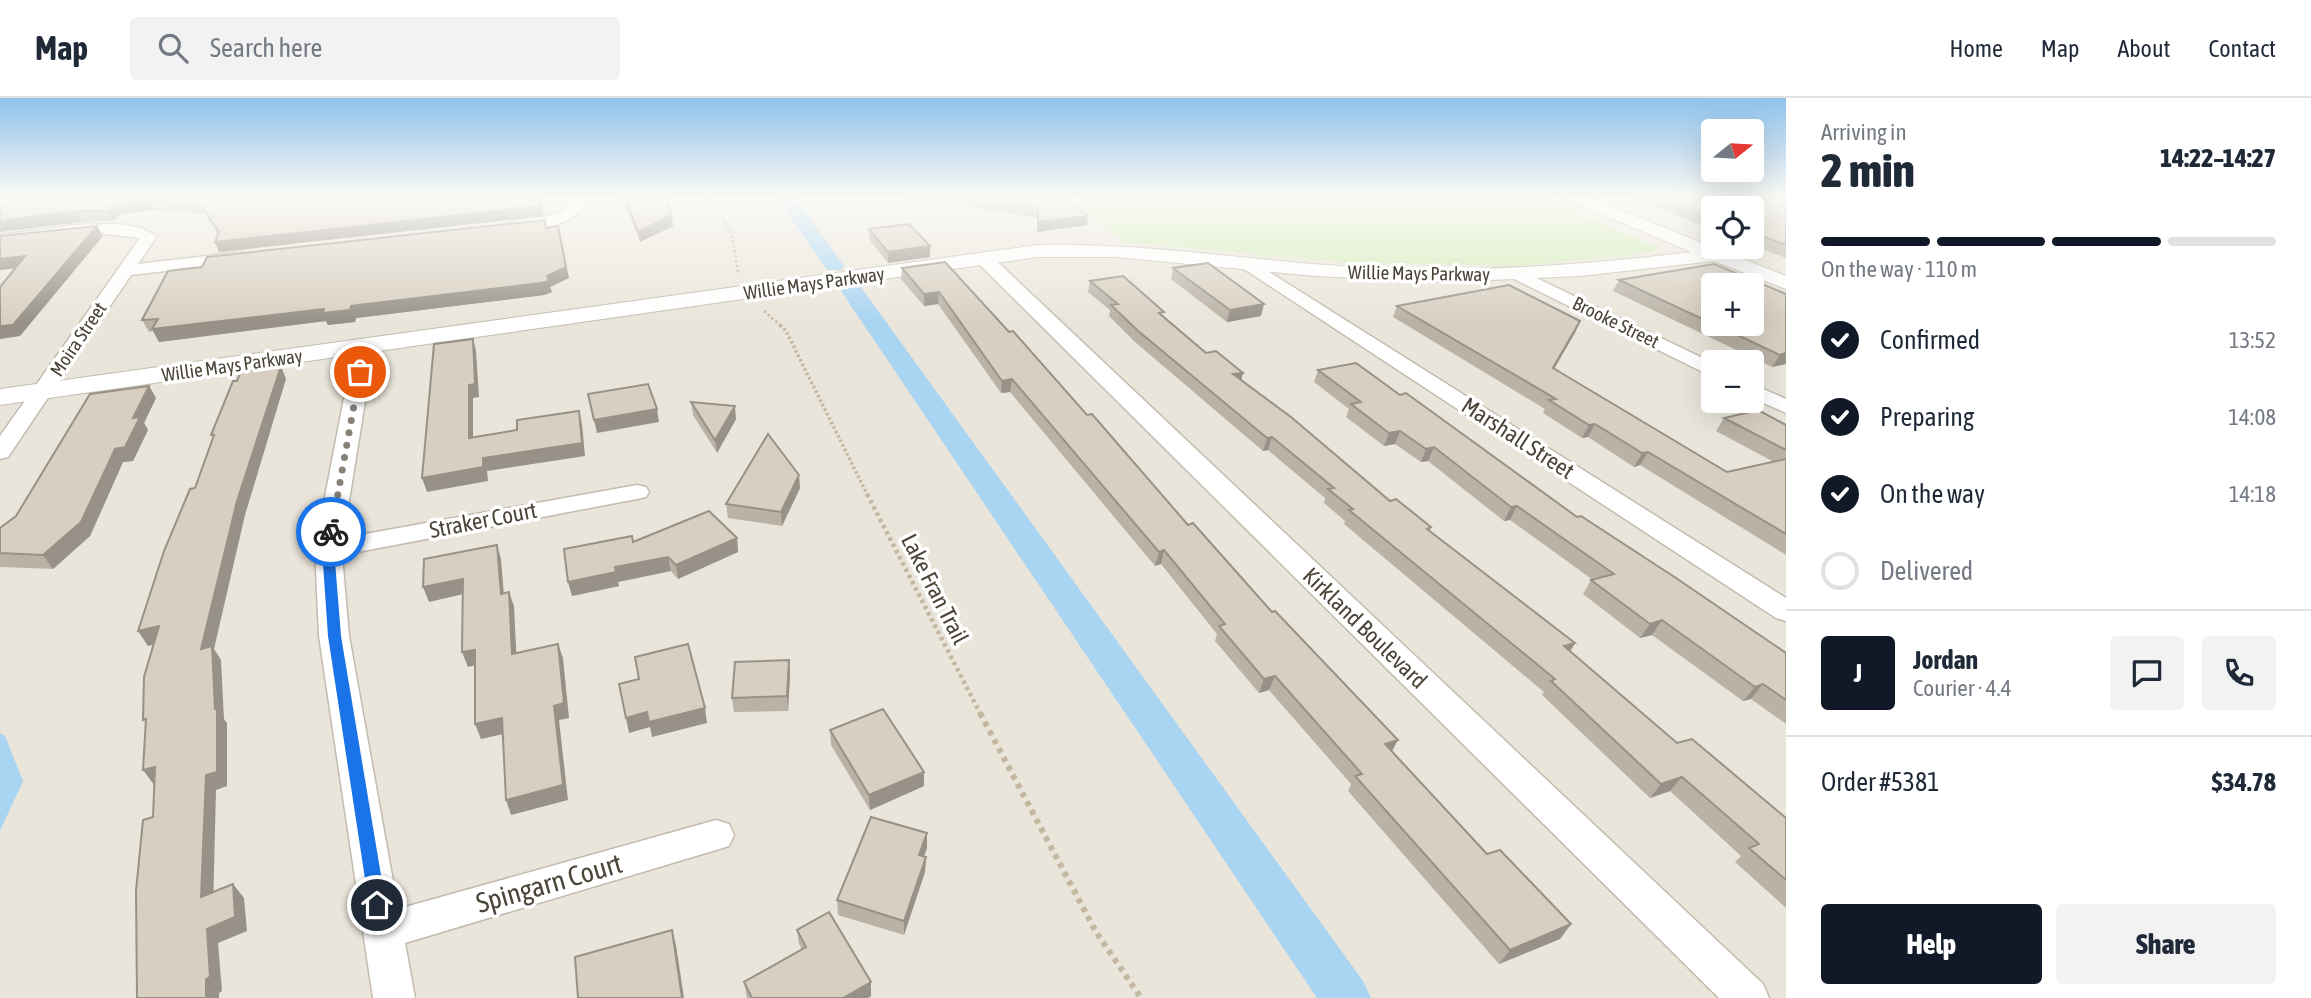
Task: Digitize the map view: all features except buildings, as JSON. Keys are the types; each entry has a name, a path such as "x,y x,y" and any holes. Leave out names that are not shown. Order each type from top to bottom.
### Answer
{"street":[{"path":"0,240 20,238"},
{"name":"Moira Street","path":"0,452 148,238"},
{"path":"1673,238 1701,249"},
{"name":"Willie Mays Parkway","path":"0,397 1037,251 1106,249 1250,265 1409,275 1518,274 1626,267 1701,257"},
{"path":"126,270 260,255"},
{"name":"Kirkland Boulevard","path":"983,258 1748,998"},
{"path":"1725,259 1786,283"},
{"name":"Marshall Street","path":"1250,265 1786,611"},
{"name":"Brooke Street","path":"1518,274 1701,365"},
{"path":"364,346 328,549 334,636 394,998"},
{"path":"1764,396 1786,407"},
{"name":"Straker Court","path":"328,549 637,492"},
{"name":"Spingarn Court","path":"382,932 716,835"}],"path":[{"name":"Lake Fran Trail","path":"732,238 737,270 760,308 786,331 903,567 1071,886 1096,932 1141,998"}],"shaded area":[{"path":"0,238 1701,238 1701,259 1764,259 1764,238 1786,238 1786,998 0,998"}],"green space":[{"path":"1119,238 1636,238 1657,247 1653,252 1519,266 1344,262 1124,242"}],"water":[{"path":"0,733 5,736 23,781 0,831"}],"waterway":[{"path":"814,238 834,266"},
{"path":"852,291 1346,998"}],"way so far":[{"path":"331,532 360,372"}],"route":[{"path":"331,532 328,549 334,636 377,905"}]}
